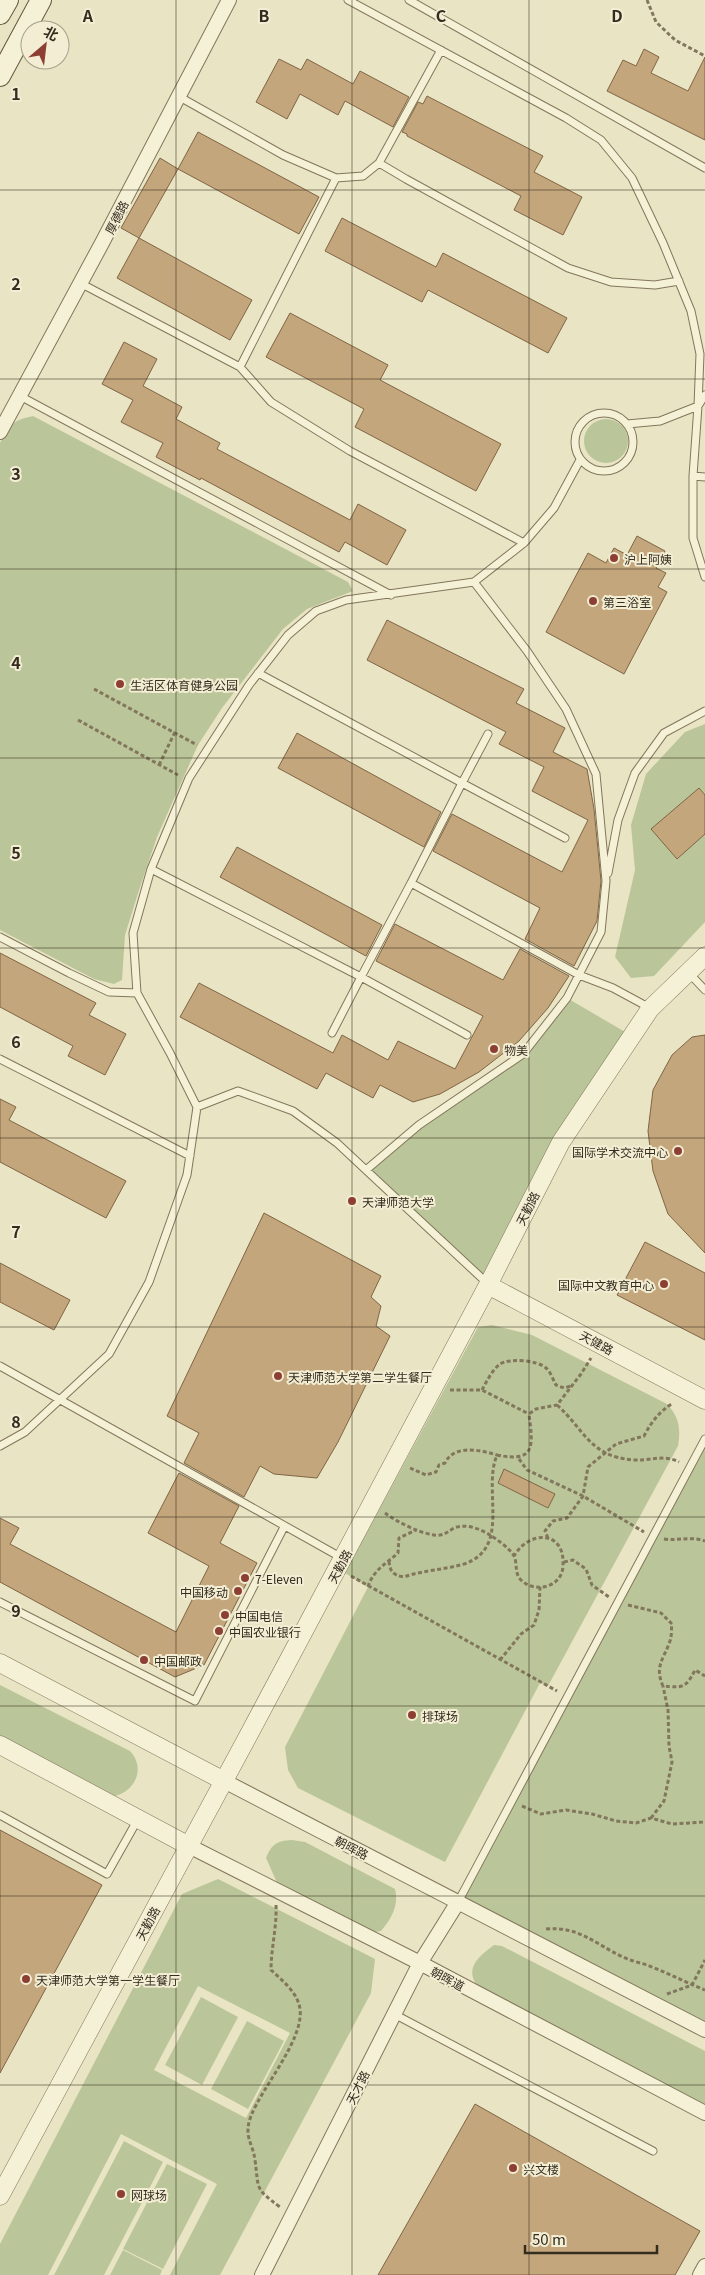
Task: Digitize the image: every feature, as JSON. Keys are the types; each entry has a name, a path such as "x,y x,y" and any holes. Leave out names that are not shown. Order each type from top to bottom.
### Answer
{"main road":[{"path":"0,14 8,0"},
{"path":"0,76 41,0"}],"street":[{"name":"厚德路","path":"0,432 229,0"},
{"name":"天勤路","path":"2,2187 224,1781 488,1285 561,1142 650,1009 705,956"},
{"name":"天健路","path":"488,1285 705,1400"},
{"name":"朝晖路","path":"0,1663 705,2030"},
{"path":"0,1745 189,1846"},
{"name":"朝晖道","path":"189,1846 420,1963 705,2113"},
{"name":"天才路","path":"262,2275 420,1963 458,1902"},
{"path":"700,2275 705,2266"}],"lane":[{"path":"348,0 566,118 601,140 632,178 663,243 691,311 700,354 692,476 693,538 705,577"},
{"path":"409,0 705,168"},
{"path":"178,96 283,155 336,178 362,176 380,163 441,50"},
{"path":"380,163 406,180 568,268 611,282 655,285 679,281"},
{"path":"240,367 336,178"},
{"path":"80,283 240,367 271,402 350,452 524,544"},
{"path":"627,424 660,420 698,406 705,394"},
{"path":"20,396 391,595"},
{"path":"606,412 614,414 627,424 632,431 633,448 630,456 618,468 602,472 594,470 580,460 574,444 582,421 589,416 606,412"},
{"path":"0,1446 25,1432 109,1354 149,1282 187,1175 197,1107 170,1053 136,993 133,933 151,869 188,780 258,673 288,635 316,611 346,600 474,582 524,544 554,508 580,460"},
{"path":"692,476 705,477"},
{"path":"474,582 527,650 566,709 596,774 606,881"},
{"path":"258,673 565,838"},
{"path":"366,1170 419,1125 523,1054 567,998 601,932 606,881 618,820 635,773 664,733 705,712"},
{"path":"332,1033 488,734"},
{"path":"151,869 361,977 467,1035"},
{"path":"411,883 579,975 613,988 650,1009"},
{"path":"0,936 109,992 136,993"},
{"path":"688,972 705,990"},
{"path":"0,1059 190,1156"},
{"path":"197,1107 238,1090 293,1111 337,1143 488,1285"},
{"path":"0,1366 284,1527 340,1563"},
{"path":"458,1902 705,1439"},
{"path":"0,1602 195,1701 284,1527"},
{"path":"0,1816 107,1874 138,1818"},
{"path":"394,2014 652,2152"}],"path":[{"path":"647,0 656,22 675,40 705,56"},
{"path":"94,689 206,750"},
{"path":"78,720 188,780"},
{"path":"158,765 175,732"},
{"path":"529,1414 536,1409 557,1405 586,1367 598,1343"},
{"path":"482,1390 493,1371 502,1363 529,1361 538,1363 548,1369 556,1385 564,1388 571,1386"},
{"path":"436,1383 456,1391 482,1390 529,1414"},
{"path":"548,1538 545,1531 553,1521 566,1518 582,1496 588,1467 616,1444 644,1436 651,1422 660,1411 687,1390"},
{"path":"557,1405 593,1446 607,1453 632,1460 649,1460 662,1457 689,1468"},
{"path":"519,1459 525,1455 532,1439 529,1414"},
{"path":"396,1458 426,1475 436,1472 438,1465 445,1463 447,1458 456,1452 478,1450 519,1459 527,1470 582,1496 653,1537 675,1540 693,1537 705,1541"},
{"path":"389,1561 390,1570 395,1575 404,1577 464,1564 486,1550 490,1543 492,1477 497,1455"},
{"path":"373,1502 390,1517 417,1530 438,1536 463,1526 474,1528 490,1535 514,1556 517,1575 520,1580 531,1586 540,1587 554,1584 563,1570 563,1552 556,1542 548,1538 530,1539 522,1545 514,1556"},
{"path":"368,1587 370,1580 381,1565 398,1553 399,1538 417,1530"},
{"path":"512,1802 541,1814 566,1810 592,1814 616,1821 636,1823 651,1818 664,1801 672,1762 669,1746 668,1710 664,1686 659,1676 661,1659 670,1640 672,1624 661,1613 618,1603 592,1585 586,1568 573,1560 564,1562"},
{"path":"340,1563 368,1587 568,1697"},
{"path":"500,1660 517,1638 534,1625 539,1610 540,1587"},
{"path":"664,1686 680,1688 688,1683 695,1670 705,1676"},
{"path":"651,1818 672,1824 705,1822"},
{"path":"275,1890 276,1920 271,1952 271,1970 290,1988 300,2009 292,2044 250,2117 247,2140 255,2158 256,2178 262,2194 292,2216"},
{"path":"542,1929 558,1928 574,1931 595,1940 622,1957 705,1990"},
{"path":"644,1998 661,1996 692,1984 705,1960"}],"green space":[{"name":"生活区体育健身公园","path":"33,416 348,582 353,591 307,609 283,629 222,708 198,745 157,837 125,935 122,980 114,984 94,979 0,930 0,443 12,425"},
{"path":"602,419 610,419 622,425 628,441 622,457 610,463 602,463 590,457 584,445 584,437 590,425"},
{"path":"705,724 705,922 654,976 631,978 615,957 635,870 631,825 646,774 685,732"},
{"path":"567,998 632,1036 488,1285 366,1170 419,1125 523,1054"},
{"path":"492,1325 532,1335 667,1404 677,1418 679,1440 678,1446 548,1686 540,1683 445,1862 298,1788 288,1770 285,1747 368,1587 345,1573 478,1327"},
{"path":"705,1439 705,2030 458,1902"},
{"path":"0,1685 130,1751 138,1766 135,1781 124,1792 116,1796 107,1797 0,1738"},
{"path":"292,1840 305,1842 395,1889 394,1911 381,1931 369,1933 279,1887 266,1858 270,1849 275,1844"},
{"path":"218,1879 375,1959 371,1993 220,2275 170,2275 217,2184 121,2134 48,2275 0,2275 0,2244 182,1894","holes":["198,1986 290,2033 246,2118 154,2070"]},
{"path":"494,1945 502,1946 705,2051 705,2109 482,1991 476,1984 472,1971 477,1960"},
{"path":"201,1997 238,2017 202,2085 165,2065"},
{"path":"247,2021 284,2041 248,2109 211,2089"},
{"name":"网球场","path":"124,2141 163,2162 104,2275 54,2275"},
{"name":"网球场","path":"167,2164 207,2184 163,2269 123,2249"},
{"path":"123,2250 162,2270 160,2275 110,2275"}],"building":[{"path":"644,49 659,57 651,73 688,91 705,57 705,140 607,91 623,60 636,66"},
{"path":"279,59 301,70 307,59 353,84 360,71 409,97 393,127 345,101 338,115 300,94 287,119 256,102"},
{"path":"427,96 543,156 534,172 582,197 563,235 514,210 521,196 402,132 418,102 423,104"},
{"path":"198,132 319,197 299,234 178,169"},
{"path":"160,158 178,169 139,238 121,228"},
{"path":"342,218 436,267 443,253 567,318 548,353 428,290 422,302 325,251"},
{"path":"139,238 252,300 230,340 117,278"},
{"path":"290,313 388,365 380,380 501,444 476,491 355,427 364,409 266,357"},
{"path":"124,342 157,359 143,386 182,407 176,419 220,443 217,449 350,520 358,504 406,530 387,565 345,542 339,552 201,478 200,480 156,457 163,443 121,422 133,400 102,384"},
{"name":"第三浴室","path":"637,536 665,551 656,568 666,573 658,587 667,592 624,674 546,632 588,553 606,563 614,548 627,555"},
{"path":"387,620 524,689 516,703 565,728 553,752 587,769 594,809 601,881 597,921 574,966 525,939 540,908 433,851 452,814 562,872 588,820 532,791 544,767 499,744 506,732 367,660"},
{"path":"297,733 441,812 424,847 278,768"},
{"path":"699,788 705,795 705,834 677,859 651,829"},
{"path":"237,847 382,925 366,956 220,877"},
{"path":"395,924 503,980 520,949 569,976 548,1008 519,1041 479,1072 440,1094 413,1102 380,1085 373,1098 326,1073 317,1089 180,1017 199,983 333,1053 342,1035 388,1060 398,1041 455,1069 483,1016 376,961"},
{"path":"0,953 96,1003 89,1015 126,1034 105,1075 68,1056 73,1046 0,1007"},
{"name":"国际学术交流中心","path":"705,1035 705,1253 668,1214 653,1171 648,1131 653,1090 672,1055 692,1037"},
{"path":"0,1099 16,1107 9,1120 126,1181 106,1218 0,1162"},
{"name":"天津师范大学第二学生餐厅","path":"264,1213 381,1276 371,1297 381,1306 376,1326 390,1336 338,1442 317,1478 274,1474 260,1466 244,1497 184,1463 199,1433 167,1416"},
{"name":"国际中文教育中心","path":"645,1242 705,1273 705,1340 617,1295"},
{"path":"0,1263 70,1300 54,1330 0,1302"},
{"path":"504,1469 555,1494 548,1508 498,1483"},
{"path":"179,1473 239,1506 220,1543 257,1563 204,1665 175,1677 0,1582 0,1518 19,1528 10,1544 176,1632 209,1566 148,1533"},
{"name":"天津师范大学第一学生餐厅","path":"0,1830 102,1885 0,2073"},
{"name":"兴文楼","path":"475,2104 700,2231 675,2275 378,2275"}],"place":[{"name":"沪上阿姨","path":"614,558"},
{"name":"第三浴室","path":"593,601"},
{"name":"生活区体育健身公园","path":"120,684"},
{"name":"物美","path":"494,1049"},
{"name":"国际学术交流中心","path":"678,1151"},
{"name":"天津师范大学","path":"352,1201"},
{"name":"国际中文教育中心","path":"664,1284"},
{"name":"天津师范大学第二学生餐厅","path":"278,1376"},
{"name":"7-Eleven","path":"245,1578"},
{"name":"中国移动","path":"238,1591"},
{"name":"中国电信","path":"225,1615"},
{"name":"中国农业银行","path":"219,1631"},
{"name":"中国邮政","path":"144,1660"},
{"name":"排球场","path":"412,1715"},
{"name":"天津师范大学第一学生餐厅","path":"26,1979"},
{"name":"兴文楼","path":"513,2168"},
{"name":"网球场","path":"121,2194"}]}
